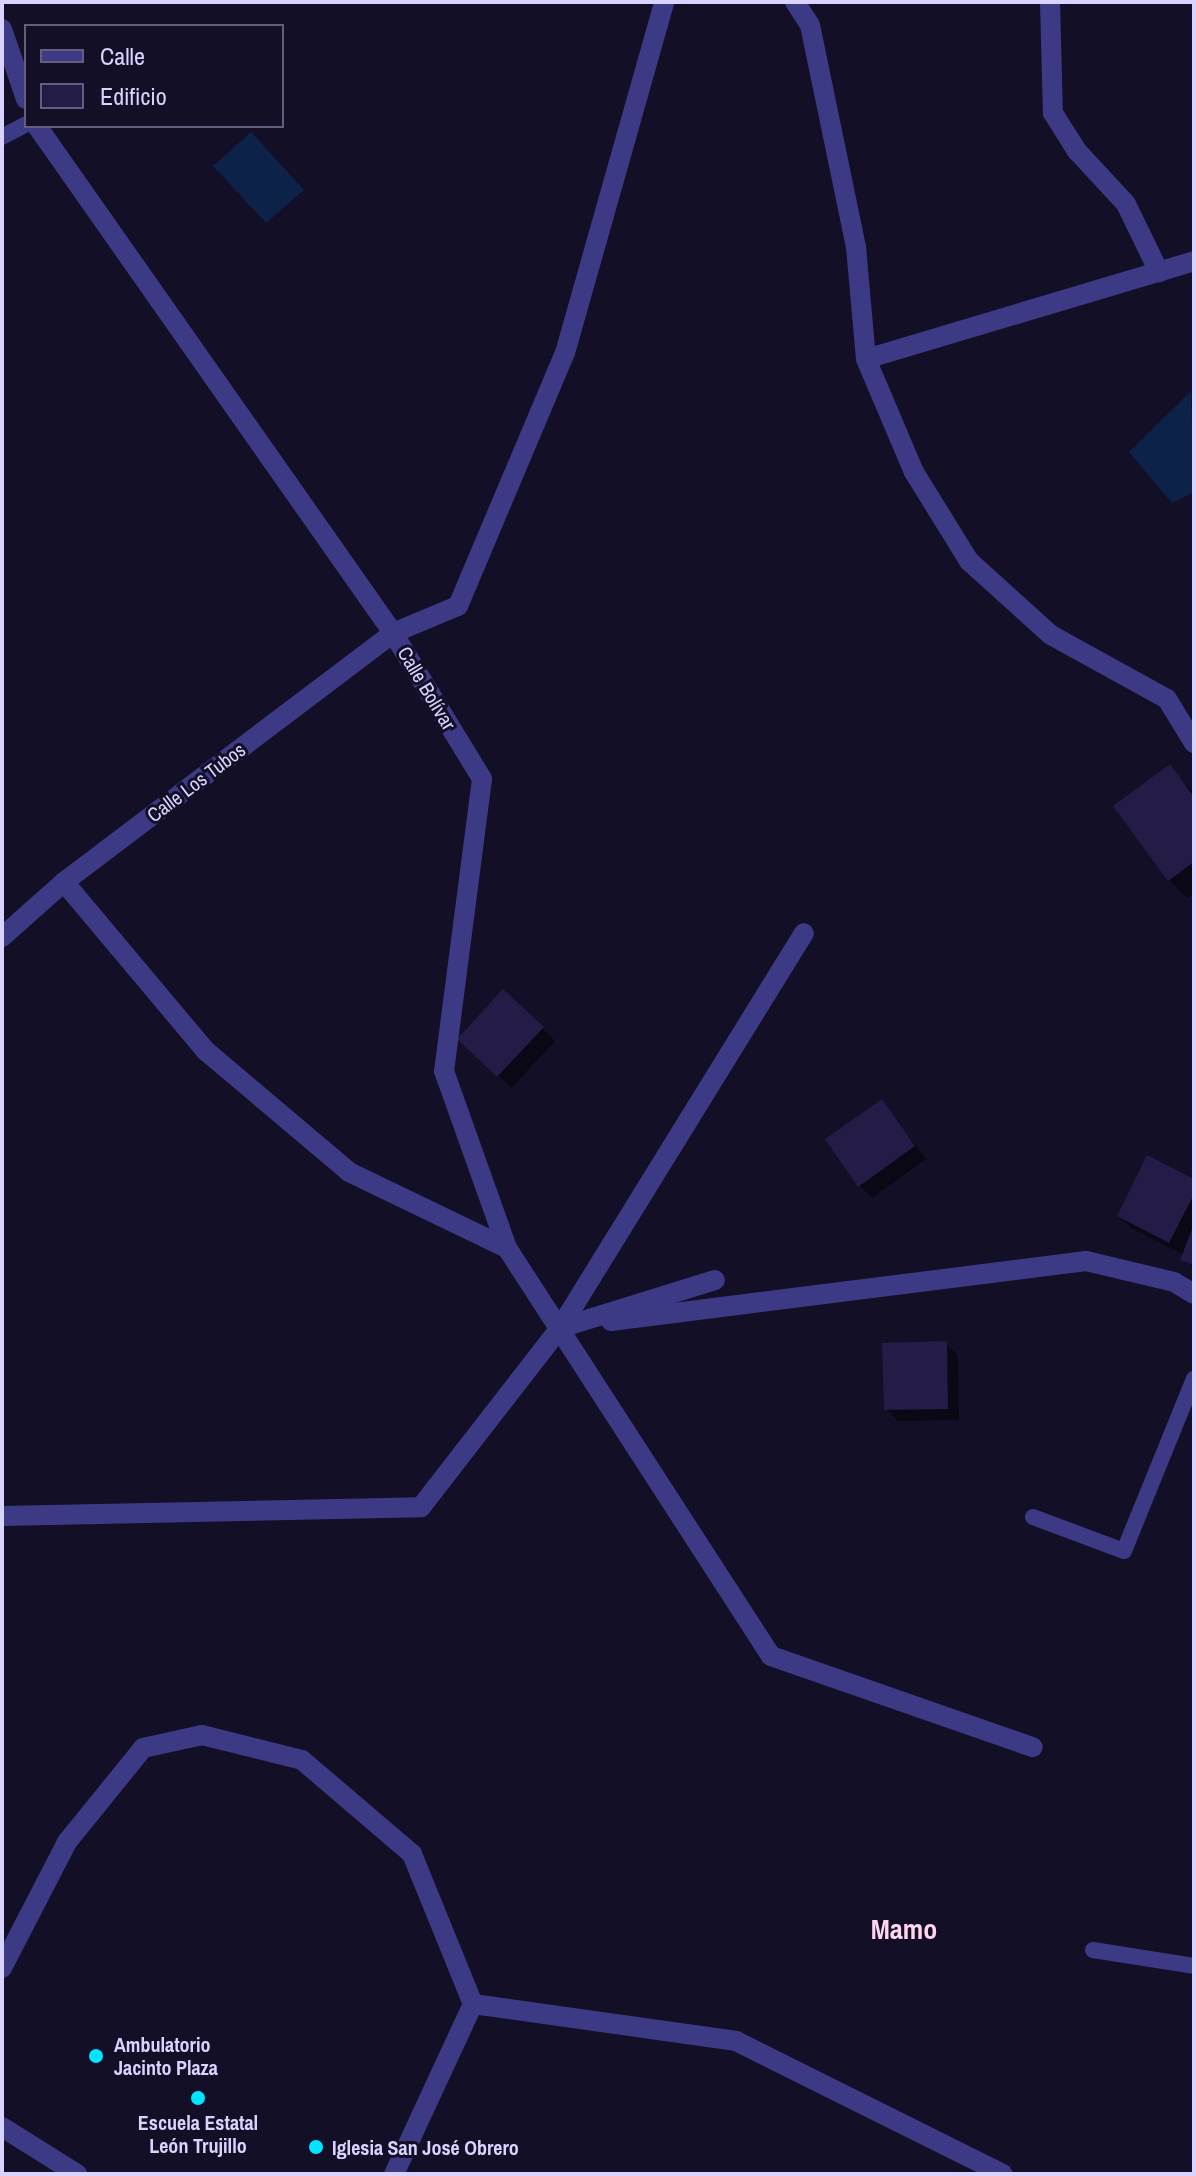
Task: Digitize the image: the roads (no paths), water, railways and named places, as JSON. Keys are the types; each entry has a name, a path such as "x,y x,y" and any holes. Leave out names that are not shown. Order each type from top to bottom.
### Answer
{"street":[{"name":"Calle Los Tubos","path":"2,937 64,882 393,633 458,606 565,353 664,2"},
{"path":"795,2 810,25 856,247 866,359 914,472 969,561 1051,635 1167,699 1194,743"},
{"path":"1050,2 1053,113 1077,151 1126,204 1159,272"},
{"path":"2,29 24,93"},
{"name":"Calle Bolívar","path":"38,128 393,633 482,779 444,1071 507,1248 771,1656 1033,1747"},
{"path":"866,359 1194,261"},
{"path":"64,882 206,1051 349,1172 507,1248"},
{"path":"2,1516 421,1507 560,1328 804,933"},
{"path":"560,1328 1086,1261 1174,1282 1194,1294"},
{"path":"560,1328 715,1280"},
{"path":"2,1968 67,1842 143,1748 202,1735 302,1760 412,1854 473,2004 394,2174"},
{"path":"473,2004 736,2041 1001,2173"},
{"path":"2,2127 77,2174"}],"lane":[{"path":"2,137 24,125"},
{"path":"1033,1517 1124,1551 1194,1379"},
{"path":"1093,1950 1194,1966"}],"water":[{"path":"251,132 304,190 266,223 213,166"},
{"path":"1191,391 1194,492 1172,503 1129,452"}],"place":[{"name":"Ambulatorio Jacinto Plaza","path":"96,2056"},
{"name":"Escuela Estatal León Trujillo","path":"198,2098"},
{"name":"Iglesia San José Obrero","path":"316,2147"}],"district":[{"name":"Mamo","path":"904,1929"}]}
